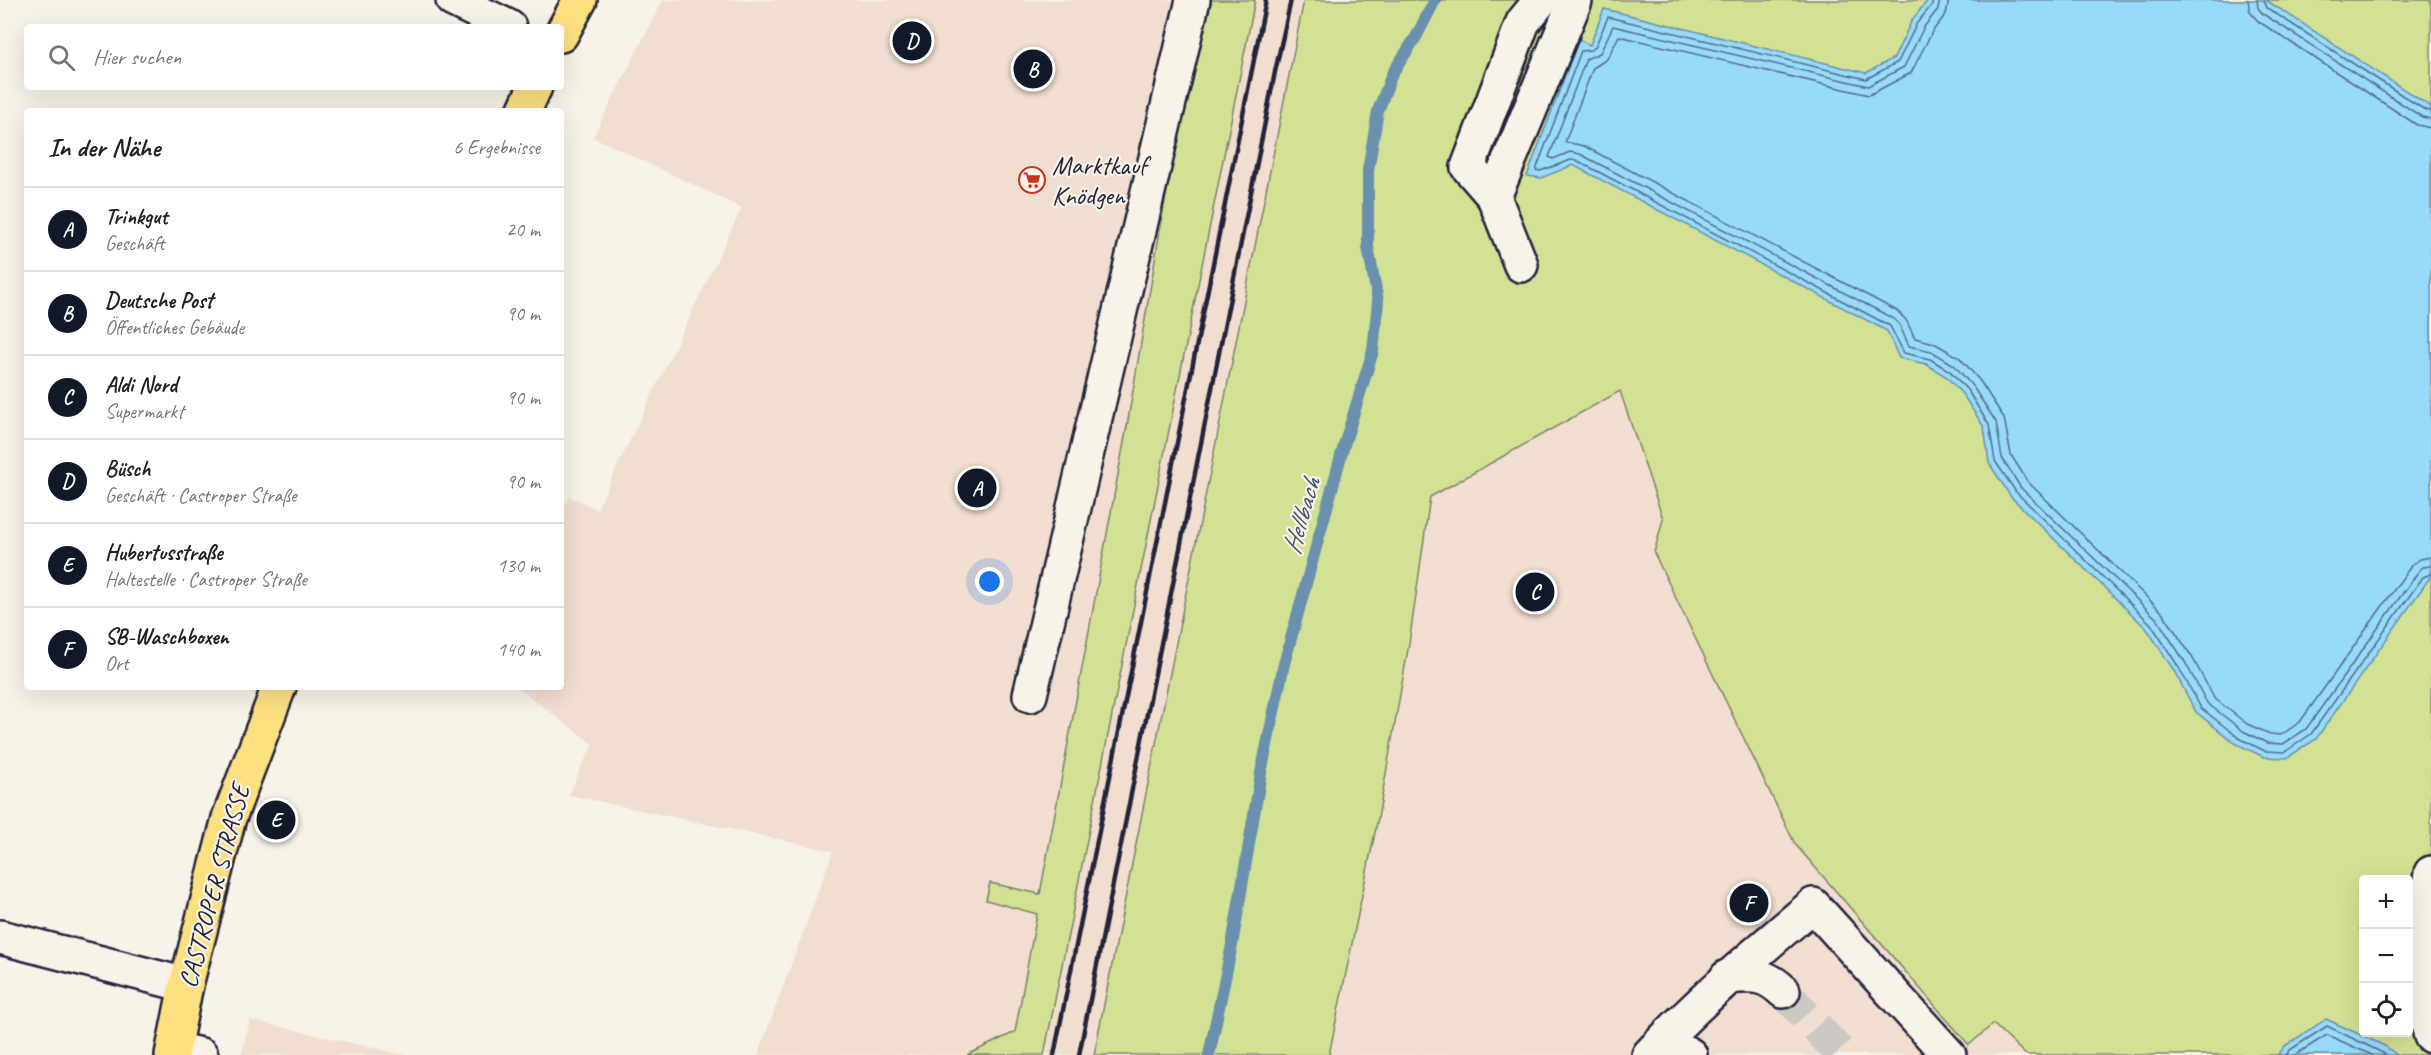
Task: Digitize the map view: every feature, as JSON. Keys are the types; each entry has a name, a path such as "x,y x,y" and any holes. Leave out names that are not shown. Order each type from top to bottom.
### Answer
{"main road":[{"path":"564,29 580,0"},
{"path":"525,108 534,90"},
{"name":"CASTROPER STRASSE","path":"182,1053 186,985 229,818 278,690"}],"street":[{"path":"453,0 502,24"},
{"path":"1030,695 1193,0"},
{"path":"1521,265 1494,197 1468,167 1523,22 1541,0"},
{"path":"1494,197 1574,0"},
{"path":"2431,873 2418,987 2431,1036"},
{"path":"1650,1055 1683,1018 1727,977 1813,905 1949,1055"},
{"path":"0,937 186,985"},
{"path":"1727,977 1754,975 1772,980 1783,991"},
{"path":"1650,1055 1663,1051 1682,1050 1690,1055"}],"shaded area":[{"path":"663,0 1209,0 1173,153 1127,426 1015,1032 967,1055 758,1055 833,851 569,795 594,745 521,690 564,690 564,507 569,496 597,509 742,208 593,137"},
{"path":"1255,0 1309,0 1224,397 1094,1055 1044,1055"},
{"path":"1621,384 2043,1055 1311,1055 1433,475"},
{"path":"250,1020 406,1055 241,1055"}],"green space":[{"path":"1209,0 1255,0 1044,1055 967,1055 1015,1032 1037,914 986,900 990,883 1040,894 1127,426 1173,153"},
{"path":"1304,0 2431,0 2431,1055 2026,1055 1993,1024 1969,1045 1795,844 1654,553 1663,519 1620,391 1430,497 1409,644 1379,813 1329,1055 1094,1055"}],"water":[{"path":"1928,0 2266,0 2431,107 2431,576 2316,739 2287,758 2264,757 2235,743 2196,712 2173,669 2147,629 2011,497 1989,463 1984,427 1963,395 1947,377 1926,364 1899,358 1887,331 1573,165 1541,178 1527,176 1579,39 1590,45 1604,9 1866,73 1894,58 1912,20"},
{"path":"2326,1019 2359,1034 2359,1037 2365,1037 2385,1046 2397,1055 2278,1055 2285,1046"}],"waterway":[{"name":"Hellbach","path":"1209,1055 1232,945 1261,773 1284,664 1344,445 1373,351 1378,301 1368,247 1368,170 1378,111 1392,74 1416,37 1435,0"}],"tunnel":[{"path":"1783,991 1842,1055"}],"railway":[{"path":"1054,1055 1266,0"},
{"path":"1079,1055 1291,0"}],"place":[{"name":"Büsch","path":"912,41"},
{"name":"Deutsche Post","path":"1033,69"},
{"name":"Marktkauf Knödgen","path":"1032,180"},
{"name":"Trinkgut","path":"977,488"},
{"name":"Aldi Nord","path":"1535,592"},
{"name":"Hubertusstraße","path":"276,820"},
{"name":"SB-Waschboxen","path":"1749,903"}]}
